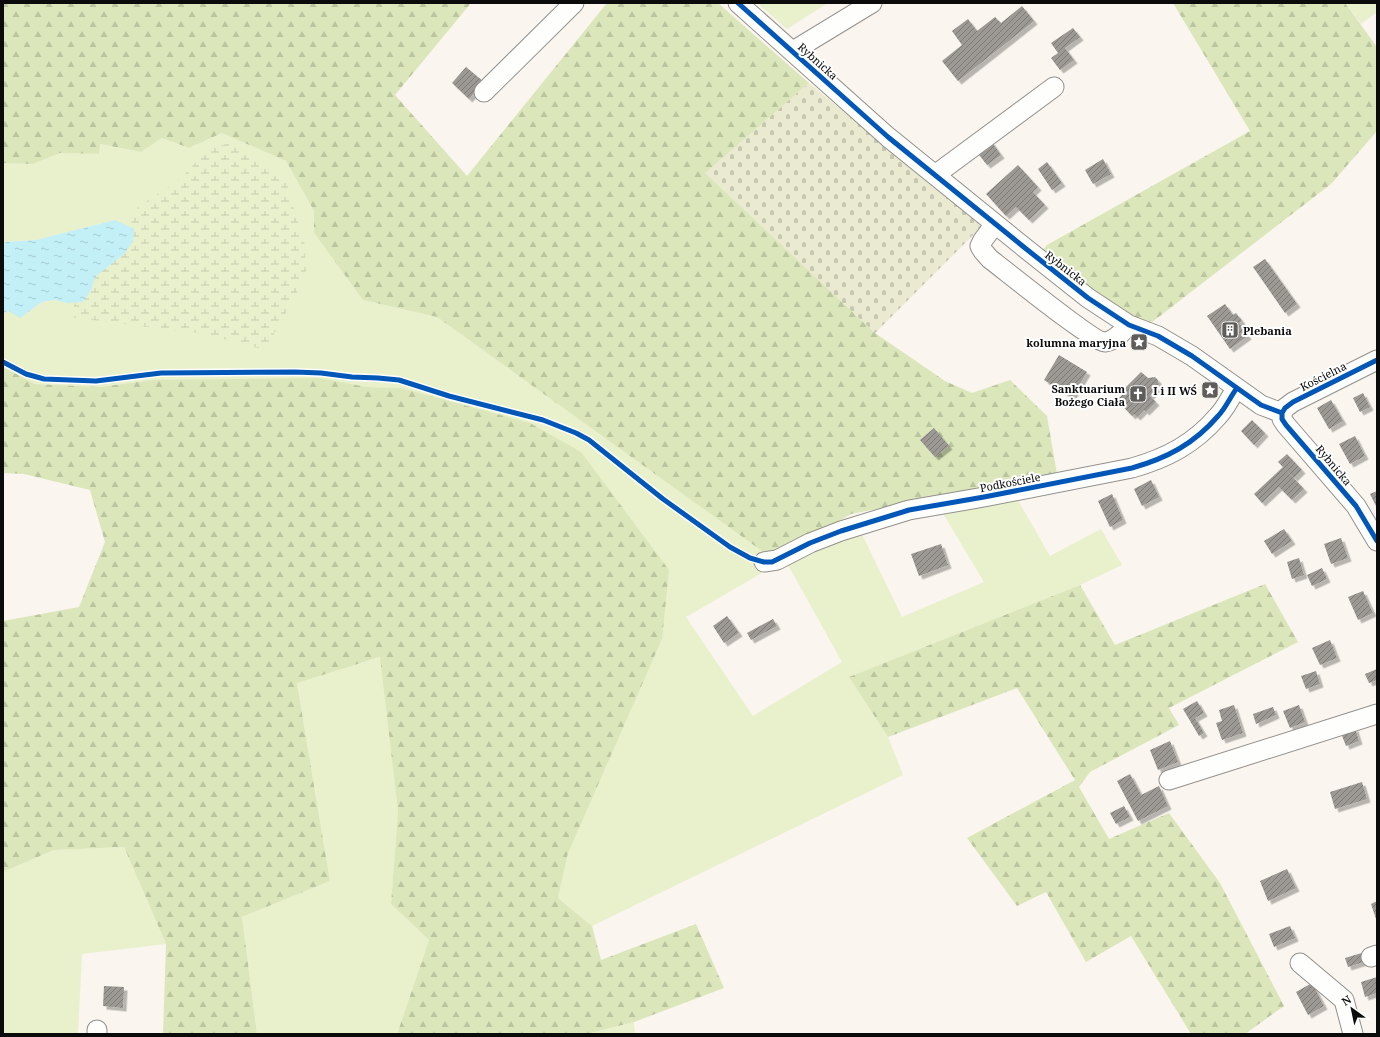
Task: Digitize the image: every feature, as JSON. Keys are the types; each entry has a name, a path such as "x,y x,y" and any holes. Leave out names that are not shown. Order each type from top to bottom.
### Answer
{"street":[{"path":"484,92 574,3"},
{"name":"Rybnicka","path":"738,3 888,137 1088,298 1129,325 1158,336 1192,356 1261,405 1282,414 1282,419 1286,425 1356,506 1377,541"},
{"path":"793,52 872,3"},
{"path":"935,175 1054,87"},
{"path":"995,224 980,246 983,251 990,259 1081,329 1103,342 1112,340 1129,325"},
{"name":"Kościelna","path":"1282,414 1284,408 1293,402 1377,360"},
{"name":"Podkościele","path":"764,562 777,560 810,543 841,531 909,510 984,497 1148,464 1165,457 1192,441 1219,415 1237,388"},
{"path":"1169,780 1377,714"},
{"path":"1300,963 1344,1000 1354,1034"}],"green space":[{"path":"3,3 471,3 395,95 467,176 607,3 718,3 809,83 706,173 875,333 945,381 972,393 1010,380 1047,416 1057,474 851,514 796,547 766,554 437,317 363,300 314,233 314,211 286,161 222,133 189,148 162,138 141,152 100,144 99,154 60,153 33,164 3,163"},
{"path":"757,3 828,3 787,29"},
{"path":"1173,3 1345,3 1377,47 1377,131 1331,184 1147,326 1038,256 1047,245 1250,131"},
{"path":"1345,3 1377,3 1377,12 1361,24"},
{"path":"809,83 983,225 875,333 705,173"},
{"path":"222,133 286,161 314,211 314,233 363,300 437,317 766,554 759,566 762,573 686,617 753,716 842,662 788,565 859,528 902,617 984,582 942,512 1015,495 1050,556 1101,529 1122,565 1080,585 849,677 888,737 903,775 592,926 558,898 568,853 455,403 401,388 152,380 100,387 35,384 3,367 3,314 8,311 30,311 42,302 55,300 67,303 115,220 36,240 3,242 3,163 33,164 60,153 99,154 99,144 141,152 162,138 189,148"},
{"path":"231,143 285,177 305,245 306,276 265,350 204,334 68,317 92,272 119,250 138,207 179,180 209,148"},
{"path":"3,367 35,384 100,387 152,380 318,378 367,387 401,388 530,423 581,452 669,570 662,639 568,853 558,898 592,926 601,960 696,924 724,988 634,1022 587,1034 397,1034 429,940 391,904 398,811 380,657 297,683 330,881 242,917 257,1034 163,1034 166,944 124,847 54,850 3,872 3,621 79,607 105,542 90,490 24,474 3,473"},
{"path":"1265,584 1298,642 1169,708 1179,725 1090,772 1079,787 1109,839 1169,813 1220,883 1284,1006 1245,1034 1191,1034 1131,936 1086,962 1046,892 1017,906 967,838 1075,780 1017,688 888,737 849,677 1080,585 1115,645"},
{"path":"381,657 398,811 391,904 429,940 397,1034 257,1034 242,917 330,881 297,682"},
{"path":"124,847 166,944 82,954 78,1034 3,1034 3,872 54,850"},
{"path":"634,1022 635,1034 587,1034"}],"water":[{"path":"115,220 134,229 133,241 125,253 95,277 91,290 83,302 67,303 55,300 42,302 20,318 8,311 3,314 3,242 36,240"}],"building":[{"path":"1022,6 1034,21 958,81 942,61 962,45 952,31 968,19 977,31 995,17 1001,23"},
{"path":"1073,28 1080,37 1065,48 1074,60 1060,70 1051,58 1058,53 1051,43"},
{"path":"466,67 484,82 469,99 452,83"},
{"path":"991,141 1001,155 987,165 976,151"},
{"path":"1103,159 1111,174 1093,184 1085,170"},
{"path":"1047,162 1062,183 1052,190 1038,169"},
{"path":"1018,165 1038,187 1033,192 1045,205 1029,220 1016,207 1006,216 986,194"},
{"path":"1265,259 1297,304 1285,313 1253,267"},
{"name":"Plebania","path":"1225,304 1233,315 1236,313 1242,321 1239,323 1248,336 1230,349 1207,316"},
{"path":"1059,355 1087,372 1072,397 1044,380"},
{"name":"Sanktuarium Bożego Ciała","path":"1141,372 1148,378 1155,377 1158,380 1159,387 1150,396 1156,402 1146,412 1144,410 1137,417 1134,414 1132,416 1117,400 1126,391 1124,389"},
{"path":"1363,393 1370,407 1360,412 1353,398"},
{"path":"1331,400 1343,421 1329,429 1317,408"},
{"path":"1252,420 1265,433 1254,445 1241,431"},
{"path":"934,428 949,446 935,457 920,440"},
{"path":"1355,436 1365,456 1350,464 1339,444"},
{"path":"1287,454 1302,470 1294,478 1278,462"},
{"path":"1283,467 1304,489 1292,500 1279,487 1262,503 1254,494"},
{"path":"1151,480 1159,497 1142,506 1134,489"},
{"path":"1377,491 1377,508 1370,494"},
{"path":"1112,494 1123,520 1110,527 1098,501"},
{"path":"1284,529 1292,541 1272,554 1264,541"},
{"path":"1341,538 1348,558 1331,564 1324,544"},
{"path":"941,544 948,565 919,576 911,554"},
{"path":"1299,558 1304,575 1292,579 1287,562"},
{"path":"1322,568 1327,579 1312,586 1307,575"},
{"path":"1363,591 1373,613 1358,620 1348,597"},
{"path":"727,616 739,633 724,643 713,626"},
{"path":"773,619 777,626 751,640 747,633"},
{"path":"1330,640 1337,658 1320,665 1312,648"},
{"path":"1377,669 1377,680 1369,683 1365,674"},
{"path":"1316,671 1320,684 1306,689 1301,676"},
{"path":"1197,701 1204,713 1195,718 1204,733 1199,736 1183,709"},
{"path":"1234,705 1243,733 1222,740 1216,723 1222,721 1219,710"},
{"path":"1299,705 1305,722 1290,728 1283,711"},
{"path":"1273,707 1276,715 1256,724 1253,714"},
{"path":"1355,728 1359,741 1346,746 1341,733"},
{"path":"1170,741 1178,762 1158,770 1150,750"},
{"path":"1130,774 1141,795 1159,786 1168,806 1138,821 1117,781"},
{"path":"1362,782 1367,799 1335,809 1330,792"},
{"path":"1124,806 1130,817 1116,824 1110,813"},
{"path":"1287,869 1296,888 1268,901 1260,881"},
{"path":"1377,901 1377,922 1371,904"},
{"path":"1290,926 1295,938 1274,947 1269,934"},
{"path":"1365,952 1367,961 1348,967 1345,958"},
{"path":"1377,977 1377,993 1365,997 1361,982"},
{"path":"1312,983 1324,1006 1308,1015 1296,992"},
{"path":"104,986 124,987 123,1008 103,1006"}],"cycle path":[{"path":"738,3 888,137 1088,298 1129,325 1158,336 1192,356 1261,405 1282,413"},
{"path":"1282,413 1285,408 1293,402 1377,360"},
{"path":"3,362 26,374 44,379 96,381 161,373 295,372 399,380 449,396 543,420 576,433 589,440 663,499 730,547 750,558 764,562 772,562 810,543 841,531 909,510 1132,468 1157,460 1179,449 1199,435 1221,413 1237,388"},
{"path":"1282,413 1282,419 1286,425 1356,506 1377,541"}],"place":[{"name":"Plebania","path":"1230,330"},
{"name":"kolumna maryjna","path":"1139,342"},
{"name":"I i II WŚ","path":"1210,390"},
{"name":"Sanktuarium Bożego Ciała","path":"1138,394"}]}
